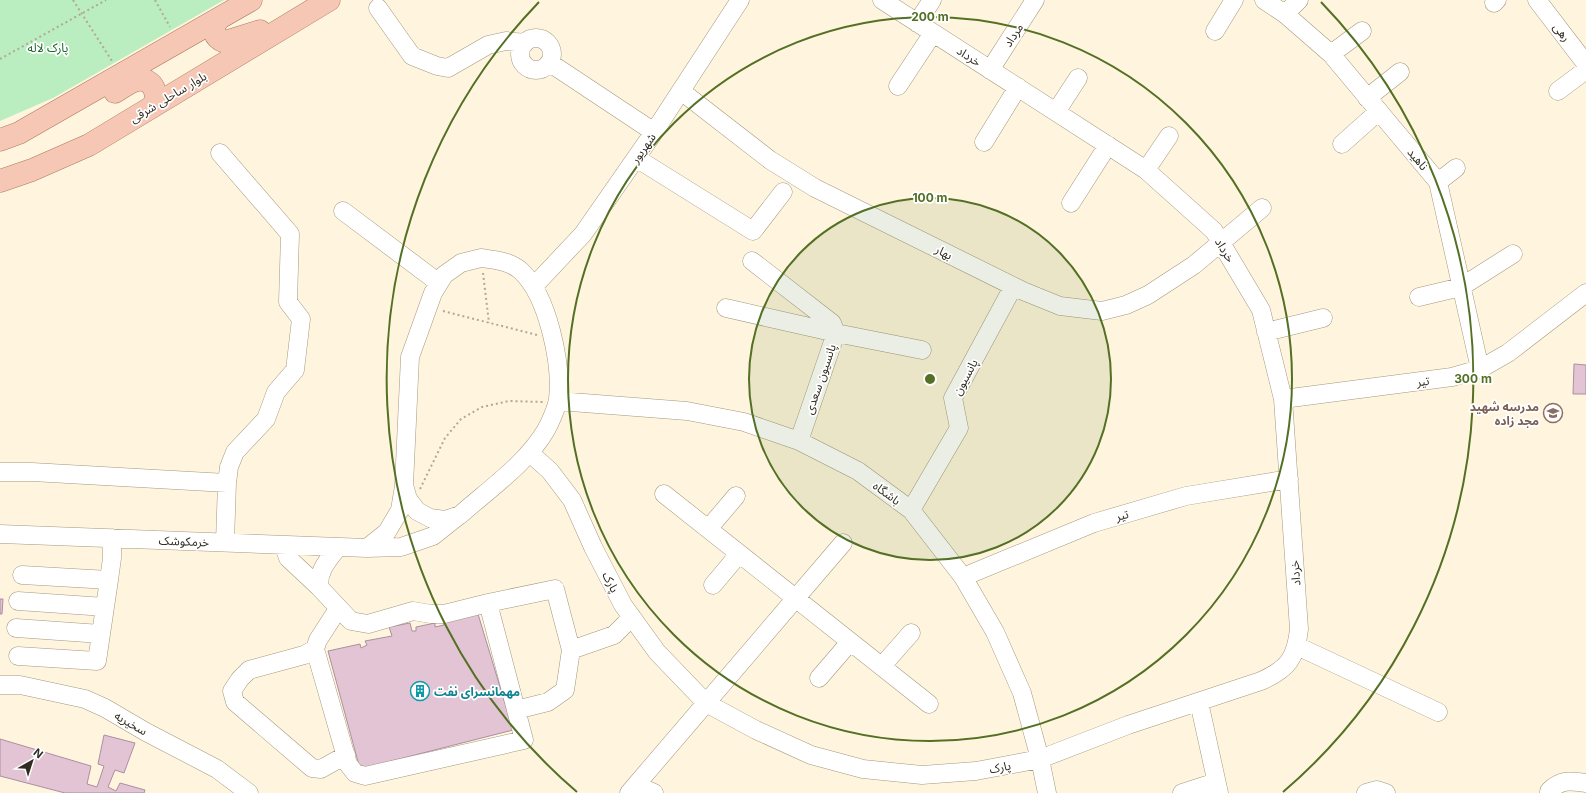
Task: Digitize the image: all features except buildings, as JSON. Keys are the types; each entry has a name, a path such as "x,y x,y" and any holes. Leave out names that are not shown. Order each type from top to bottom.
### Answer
{"main road":[{"path":"10,137 251,0"},
{"name":"بلوار ساحلی شرقی","path":"0,181 32,170 89,145 329,0"},
{"path":"218,20 214,28 214,33 225,42 299,18"},
{"path":"10,137 60,124 136,80 149,82 154,87 156,100 153,106"}],"street":[{"name":"شهریور","path":"534,286 584,234 654,132 740,0"},
{"name":"خرداد","path":"882,0 1146,170 1214,231 1261,310 1283,399 1299,629 1293,654"},
{"path":"917,23 932,0"},
{"name":"مرداد","path":"990,70 1035,0"},
{"path":"1215,31 1234,0"},
{"name":"ناهید","path":"1264,0 1285,14 1331,54 1438,182 1480,368"},
{"path":"1285,14 1299,0"},
{"name":"رهی","path":"1545,3 1586,64"},
{"path":"378,8 412,56 437,66 448,68 488,45 506,41 525,43"},
{"path":"1331,54 1362,31"},
{"path":"898,86 933,33"},
{"path":"540,39 548,44 552,53 550,63 546,67 536,71 526,67 520,58 522,47 525,43 530,40 540,39"},
{"path":"550,63 654,132"},
{"path":"1558,91 1586,70"},
{"path":"1367,98 1400,72"},
{"path":"1056,112 1078,78"},
{"path":"984,142 1018,87"},
{"name":"بهار","path":"681,91 770,160 815,188 1013,287 1060,306 1102,311 1126,305 1148,295 1194,265 1262,208"},
{"path":"1342,144 1379,112"},
{"path":"1146,170 1169,136"},
{"path":"1071,203 1108,145"},
{"path":"220,153 290,234 288,302 301,319 295,370 276,392 266,419 235,452 229,467 225,542"},
{"path":"636,158 753,232 783,192"},
{"path":"1438,182 1456,168"},
{"path":"343,211 439,283"},
{"path":"1419,297 1461,287 1513,254"},
{"path":"367,548 387,532 400,510 404,484 410,357 433,293 444,275 461,263 481,258 502,261 508,264 520,271 534,286 550,325 553,339 558,366 558,400"},
{"name":"پانسیون سعدی","path":"752,261 832,323 836,333 799,441"},
{"name":"پانسیون","path":"911,510 959,428 953,398 1013,287"},
{"name":"تیر","path":"1283,399 1452,377 1480,368 1508,353 1586,293"},
{"path":"726,308 836,333 922,350"},
{"path":"1266,332 1323,318"},
{"name":"باشگاه","path":"558,400 687,411 744,422 799,441 858,471 911,510 963,577 995,632 1022,693 1040,759 1047,793"},
{"name":"خرمکوشک","path":"0,534 367,548 401,547 433,536 460,515 530,453 546,430 558,400"},
{"name":"پارک","path":"530,453 550,471 572,500 593,547 623,604 632,617 657,652 706,703 756,730 811,755 863,769 922,775 976,771 1040,759 1128,726 1277,674 1293,654"},
{"path":"0,472 32,472 227,483"},
{"name":"تیر","path":"963,577 1094,522 1186,496 1289,479"},
{"path":"404,484 408,499 417,511 430,518 445,520 460,515"},
{"path":"664,494 929,704"},
{"path":"708,529 736,496"},
{"path":"18,656 97,661 112,558 112,538"},
{"path":"632,789 843,543"},
{"path":"284,544 288,558 319,587 338,609 351,621 368,624 413,610 431,614 444,614 555,589 571,650 565,690 548,702 516,710"},
{"path":"319,587 318,578 322,569 338,547"},
{"path":"713,585 739,554"},
{"path":"22,575 109,580"},
{"path":"18,601 105,607"},
{"path":"338,609 318,640 316,649 348,764 355,773 365,776 524,740 488,603"},
{"path":"571,650 614,635 632,617"},
{"path":"16,628 101,634"},
{"path":"882,666 912,633"},
{"path":"819,678 850,642"},
{"path":"316,649 249,670 240,679 232,691 235,702 312,768 321,769 346,754"},
{"path":"1293,654 1438,712"},
{"name":"سخیریه","path":"0,685 20,685 85,699 105,708 146,732 217,769 249,793"},
{"path":"1182,793 1218,788 1199,702"},
{"path":"1549,792 1556,784 1566,781 1586,783"},
{"path":"632,789 654,793"},
{"path":"1366,793 1377,790 1386,793"}],"path":[{"path":"73,0 121,74"},
{"path":"0,59 106,0"},
{"path":"155,0 178,42"},
{"path":"481,258 489,323"},
{"path":"428,308 454,313 553,339"},
{"path":"412,505 445,438 461,419 482,407 509,401 536,402 558,400"}],"green space":[{"name":"پارک لاله","path":"0,0 224,0 53,98 0,121"}],"place":[{"name":"مدرسه شهید مجد زاده","path":"1553,413"},
{"name":"مهمانسرای نفت","path":"420,691"}]}
